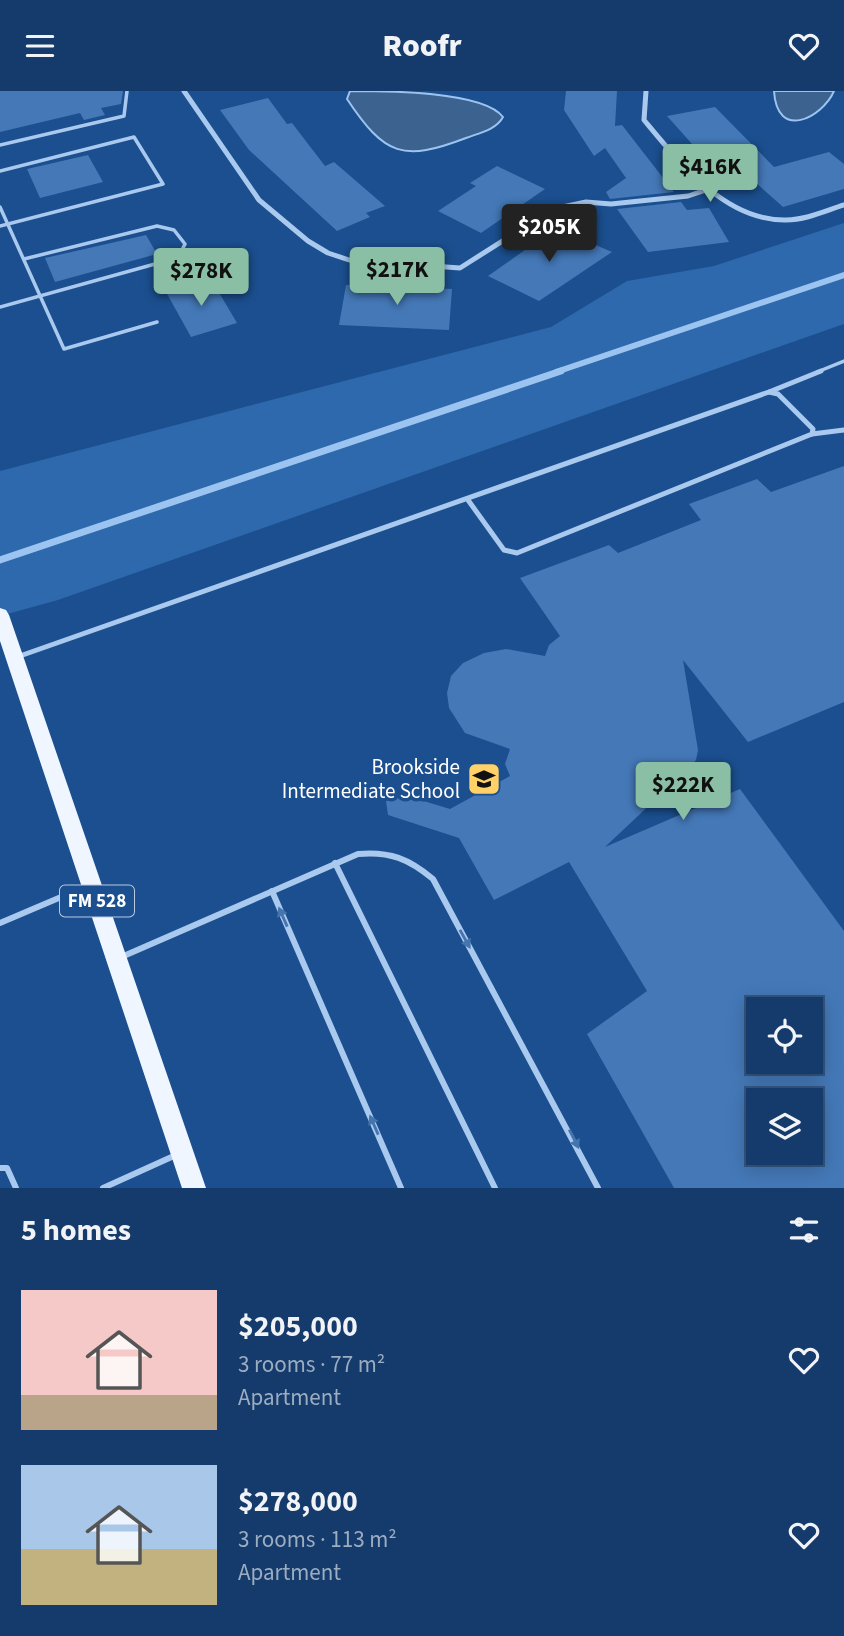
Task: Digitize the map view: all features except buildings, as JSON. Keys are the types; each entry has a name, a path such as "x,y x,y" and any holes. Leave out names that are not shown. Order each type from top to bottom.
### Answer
{"main road":[{"name":"FM 528","path":"0,615 8,648 194,1188"}],"street":[{"path":"184,91 259,200 308,241 328,254 349,260 460,268 553,209 586,202 611,204 688,196 709,189"},
{"path":"646,91 644,120 684,168 709,189 754,215 786,220 844,205"}],"lane":[{"path":"0,145 124,116 127,91"},
{"path":"0,170 134,137 163,184 0,226"},
{"path":"0,207 64,349 157,322"},
{"path":"0,307 173,259 183,251 185,244 178,232 164,226 148,227 24,259"},
{"path":"8,648 468,500 769,392 844,361"},
{"path":"769,392 778,394 813,429 812,435"},
{"path":"468,500 504,550 517,553 812,435 844,430"},
{"path":"117,959 358,854 382,851 413,862 433,879 598,1188"},
{"path":"335,863 495,1188"},
{"path":"0,923 91,884"},
{"path":"272,891 401,1188"},
{"path":"103,1188 182,1152"},
{"path":"0,1168 7,1168 14,1178 16,1188"}],"shaded area":[{"path":"350,91 409,92 455,97 492,108 503,117 496,125 482,133 444,146 411,151 397,149 373,133 360,118 347,99"},
{"path":"774,91 834,91 828,101 811,116 791,120 783,116 777,106"},
{"path":"844,223 844,324 58,600 0,616 0,471 551,327 627,281 714,266"}],"waterway":[{"path":"556,372 844,275"},
{"path":"0,560 561,371"}],"place":[{"name":"Brookside Intermediate School","path":"484,779"}]}
